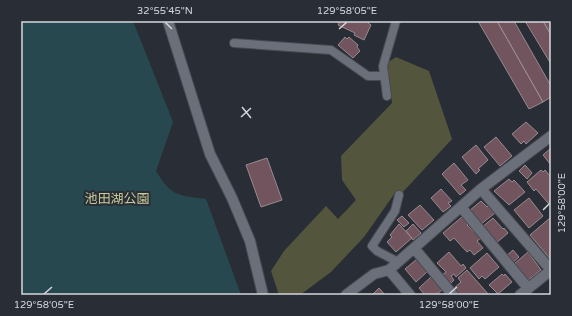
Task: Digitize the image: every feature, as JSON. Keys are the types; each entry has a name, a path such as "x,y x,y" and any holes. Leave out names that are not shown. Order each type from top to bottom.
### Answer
{"street":[{"path":"168,21 210,154 232,198 250,241 263,295"},
{"path":"346,295 374,274 389,270 481,190 551,136"},
{"path":"461,207 524,292 551,270 481,190"},
{"path":"414,248 454,295"},
{"path":"389,270 410,295"}],"lane":[{"path":"387,96 383,66 396,21"},
{"path":"234,43 332,50 368,76 384,76"},
{"path":"398,262 377,251 372,246 395,211 399,195"}],"green space":[{"path":"396,57 429,71 452,139 401,194 395,193 364,237 331,272 300,295 279,295 271,271 284,251 326,206 338,219 356,200 342,180 341,156 392,103 387,63"}],"water":[{"name":"池田湖公園","path":"21,21 133,21 173,122 156,171 166,186 176,193 188,197 206,199 241,295 21,295"}],"building":[{"path":"335,21 369,21 368,23 371,25 364,40 354,35 355,33 338,25 339,23"},
{"path":"478,21 497,21 543,102 529,109"},
{"path":"497,21 514,21 551,86 551,97 543,102"},
{"path":"525,21 543,21 551,35 551,64"},
{"path":"543,21 551,21 551,35"},
{"path":"345,37 347,39 349,37 358,45 357,47 360,51 353,58 338,45"},
{"path":"526,122 538,133 526,144 524,141 521,144 512,134"},
{"path":"496,137 512,156 500,166 484,147"},
{"path":"476,145 488,160 478,169 480,170 476,174 462,157"},
{"path":"551,148 551,165 543,155"},
{"path":"267,158 282,200 261,207 246,165"},
{"path":"454,163 468,180 461,185 466,190 460,195 442,174"},
{"path":"525,165 532,173 527,179 519,171"},
{"path":"541,170 543,172 545,170 551,177 551,201 548,203 536,189 534,191 527,182"},
{"path":"509,179 512,182 514,180 525,192 509,205 494,191"},
{"path":"441,189 452,201 448,203 451,206 443,212 431,198"},
{"path":"529,198 543,216 529,228 514,210"},
{"path":"481,201 487,207 489,205 495,213 480,225 469,211"},
{"path":"420,205 434,220 422,230 408,215"},
{"path":"402,216 409,223 404,227 397,220"},
{"path":"463,216 470,222 467,225 481,238 477,241 483,248 474,255 470,250 467,252 454,238 450,241 443,233"},
{"path":"493,218 508,233 495,244 481,228"},
{"path":"551,218 551,260 530,235"},
{"path":"399,224 412,238 396,252 387,242 392,237 390,235"},
{"path":"413,224 421,233 413,240 406,231"},
{"path":"513,250 519,257 511,264 505,257"},
{"path":"449,252 461,266 463,264 466,268 456,277 454,274 451,276 454,280 450,284 442,275 446,272 437,263"},
{"path":"528,252 541,270 527,281 514,264"},
{"path":"487,253 499,267 485,279 482,276 479,279 470,268"},
{"path":"417,259 428,271 416,282 405,269"},
{"path":"467,270 489,295 458,295 453,289 461,282 458,278"},
{"path":"502,274 504,276 505,274 512,282 498,294 489,285"},
{"path":"432,276 443,289 436,295 425,295 419,288"},
{"path":"379,288 385,295 372,295"}]}
